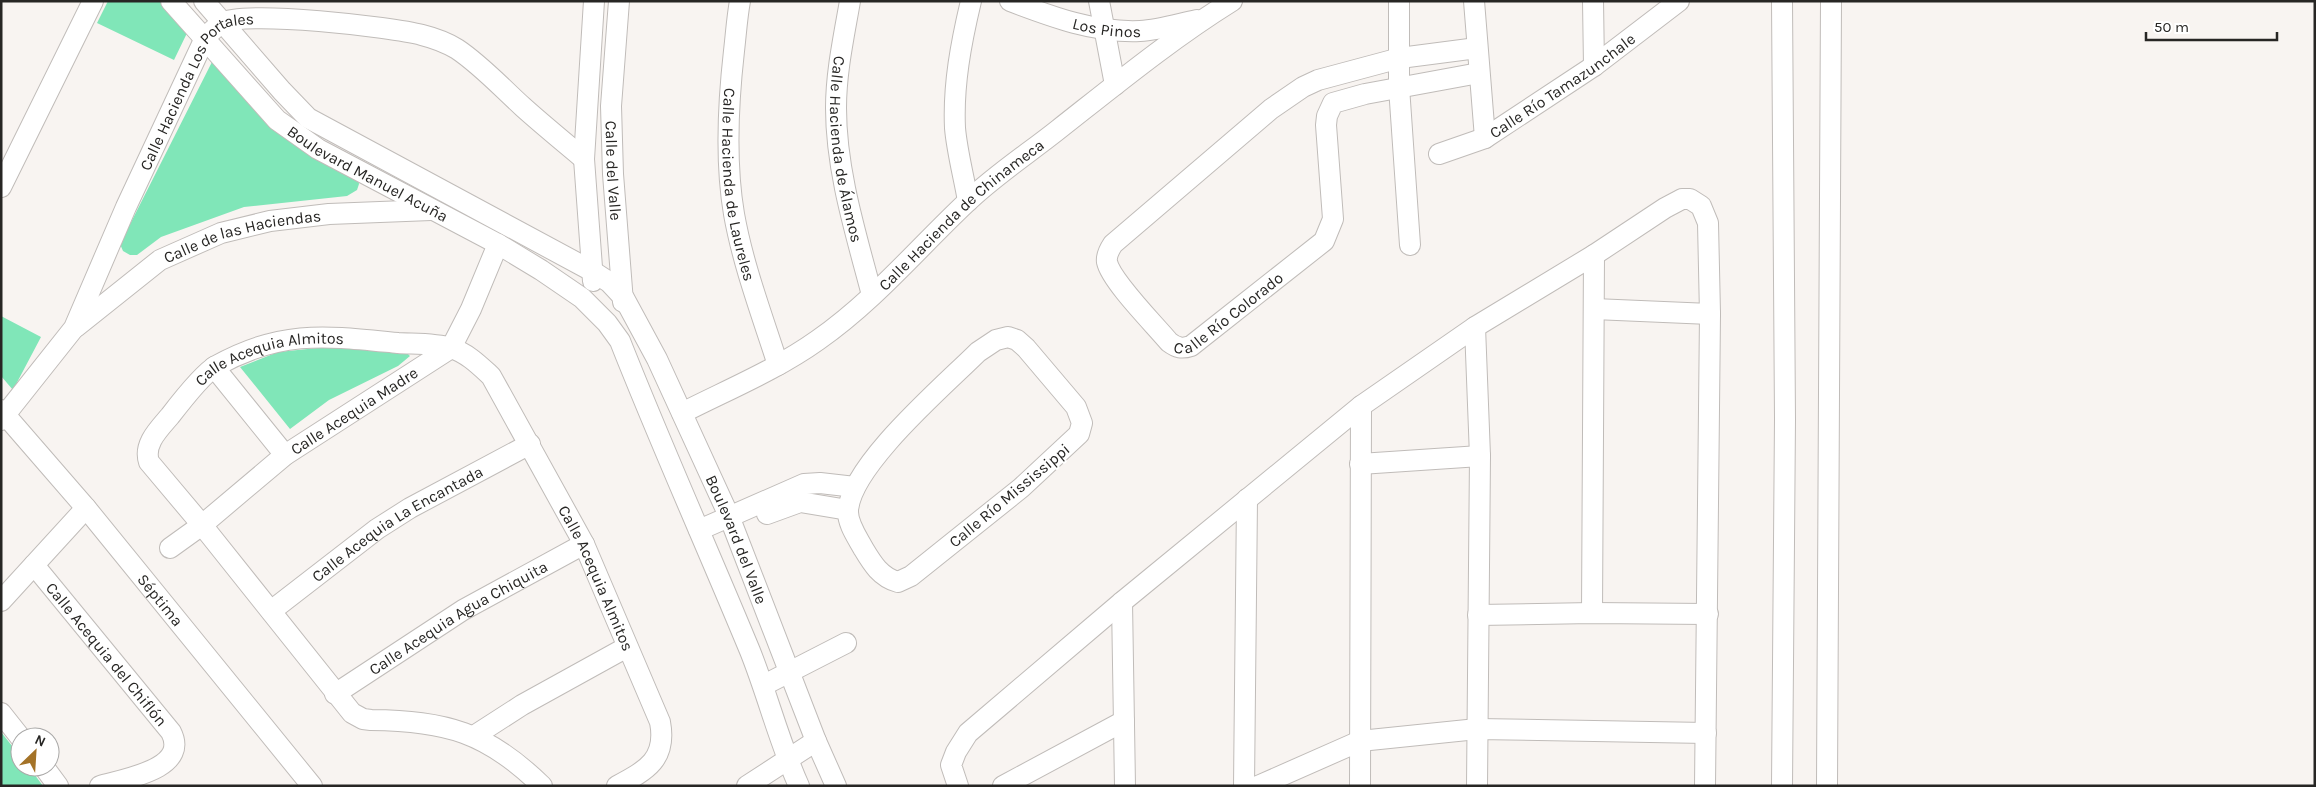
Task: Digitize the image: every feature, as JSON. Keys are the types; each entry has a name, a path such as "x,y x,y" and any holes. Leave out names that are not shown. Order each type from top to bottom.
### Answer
{"street":[{"path":"1,187 6,165 93,1"},
{"name":"Boulevard Manuel Acuña","path":"171,1 256,99 292,132 318,149 498,244 568,287 594,310"},
{"name":"Boulevard Manuel Acuña","path":"204,1 282,92 308,118 592,271 609,282 624,298"},
{"name":"Calle del Valle","path":"619,1 611,106 616,226 624,298 620,341"},
{"name":"Calle Hacienda de Laureles","path":"740,1 732,68 728,142 734,214 742,251 778,365"},
{"name":"Calle Hacienda de Álamos","path":"850,1 842,45 836,107 840,154 850,212 872,296"},
{"path":"968,201 956,130 956,86 963,34 971,1"},
{"name":"Los Pinos","path":"1010,1 1069,22 1103,30 1142,31 1206,18"},
{"path":"1099,1 1115,85"},
{"name":"Calle Hacienda de Chinameca","path":"682,413 778,365 823,336 872,296 968,201 1115,85 1232,1"},
{"path":"1399,1 1399,87 1410,244"},
{"path":"1474,1 1485,138"},
{"path":"1593,1 1594,66"},
{"name":"Calle Río Tamazunchale","path":"1439,154 1485,138 1594,66 1678,1"},
{"path":"1827,786 1831,1"},
{"path":"590,4 617,26"},
{"name":"Calle del Valle","path":"590,4 584,159 594,310"},
{"path":"1782,7 1785,410 1782,786"},
{"name":"Calle Hacienda Los Portales","path":"3,416 74,328 126,207 205,38 223,22 257,18 309,20 421,35 439,41 456,49 477,64 525,109 584,159"},
{"name":"Calle Río Colorado","path":"1477,48 1400,58 1318,80 1289,96 1113,244 1107,261 1109,268 1122,287 1169,342 1183,348 1191,346 1324,241 1333,219 1326,125 1333,103 1399,87 1479,73"},
{"path":"958,786 951,765 956,752 968,733 1122,602 1361,406 1475,327 1682,199 1690,199 1701,206 1708,223 1710,314 1705,786"},
{"name":"Calle de las Haciendas","path":"74,328 160,260 221,233 270,221 329,214 434,210"},
{"path":"451,348 498,244"},
{"path":"1592,613 1594,255"},
{"name":"Boulevard del Valle","path":"624,298 657,359 732,523 816,741 836,786"},
{"path":"1594,309 1710,314"},
{"name":"Boulevard del Valle","path":"594,310 620,341 764,685 787,761 799,786"},
{"path":"1475,327 1480,456 1477,786"},
{"name":"Calle Acequia Almitos","path":"542,786 513,761 474,736 424,722 363,719 352,713 202,525 149,462 147,455 151,440 214,367 250,350 280,340 310,336 451,348 475,361 491,376 584,544 660,722 663,738 659,753 654,761 617,786"},
{"name":"Calle Río Mississippi","path":"1008,337 1017,340 1026,348 1076,407 1081,416 1082,423 1079,434 1014,494 904,580 898,582 890,580 875,567 856,536 849,520 848,510 855,487 884,445 978,352 996,340 1008,337"},
{"name":"Calle Acequia Madre","path":"170,548 202,525 285,455 451,348"},
{"path":"214,367 285,455"},
{"path":"1360,786 1361,406"},
{"name":"Séptima","path":"3,416 86,508 312,786"},
{"name":"Calle Acequia La Encantada","path":"270,611 377,529 410,508 530,444"},
{"path":"1360,464 1480,456"},
{"path":"732,523 804,484 820,483 855,487"},
{"path":"1244,786 1247,499"},
{"path":"701,536 732,523 800,502 848,510"},
{"path":"1,601 86,508"},
{"name":"Calle Acequia Agua Chiquita","path":"335,694 463,610 584,544"},
{"name":"Calle Acequia del Chiflón","path":"34,565 171,732 174,739 175,747 173,753 162,765 144,773 100,786"},
{"path":"1122,602 1125,786"},
{"path":"1478,615 1592,613 1708,614"},
{"path":"764,685 846,643"},
{"path":"474,736 522,705 627,647"},
{"path":"1,713 12,727"},
{"path":"1003,786 1124,721"},
{"path":"1258,786 1360,741 1477,729 1706,733"},
{"path":"747,786 816,741"}],"green space":[{"path":"108,1 161,1 188,31 174,60 97,23"},
{"path":"214,58 358,178 357,190 347,196 244,207 161,237 137,255 130,255 123,251 120,244"},
{"path":"1,316 41,337 13,390 1,376"},
{"path":"357,344 404,350 410,356 398,366 329,400 290,429 240,367 278,352"},
{"path":"1,732 10,743 10,777 36,777 43,786 1,786"}]}
